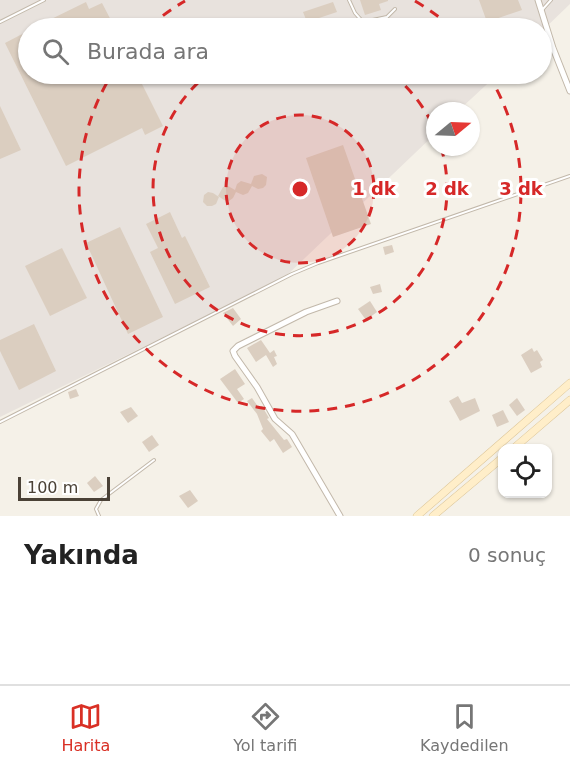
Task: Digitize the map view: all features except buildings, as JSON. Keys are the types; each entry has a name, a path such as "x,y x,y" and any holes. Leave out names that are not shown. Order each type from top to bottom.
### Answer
{"main road":[{"path":"417,516 570,383"},
{"path":"519,444 570,400"},
{"path":"433,516 498,461"}],"street":[{"path":"538,0 544,18"},
{"path":"552,45 570,91"},
{"path":"337,301 306,312 238,346 233,351 275,419 292,434 340,516"}],"lane":[{"path":"0,22 44,0"},
{"path":"349,0 359,18"},
{"path":"542,10 551,0"},
{"path":"384,18 395,9"},
{"path":"0,422 292,274 570,176"},
{"path":"99,516 96,509 100,500 154,460"}],"shaded area":[{"path":"0,0 570,0 570,4 552,21 552,18 18,18 18,84 487,84 468,102 426,102 426,143 284,278 0,417"}]}
